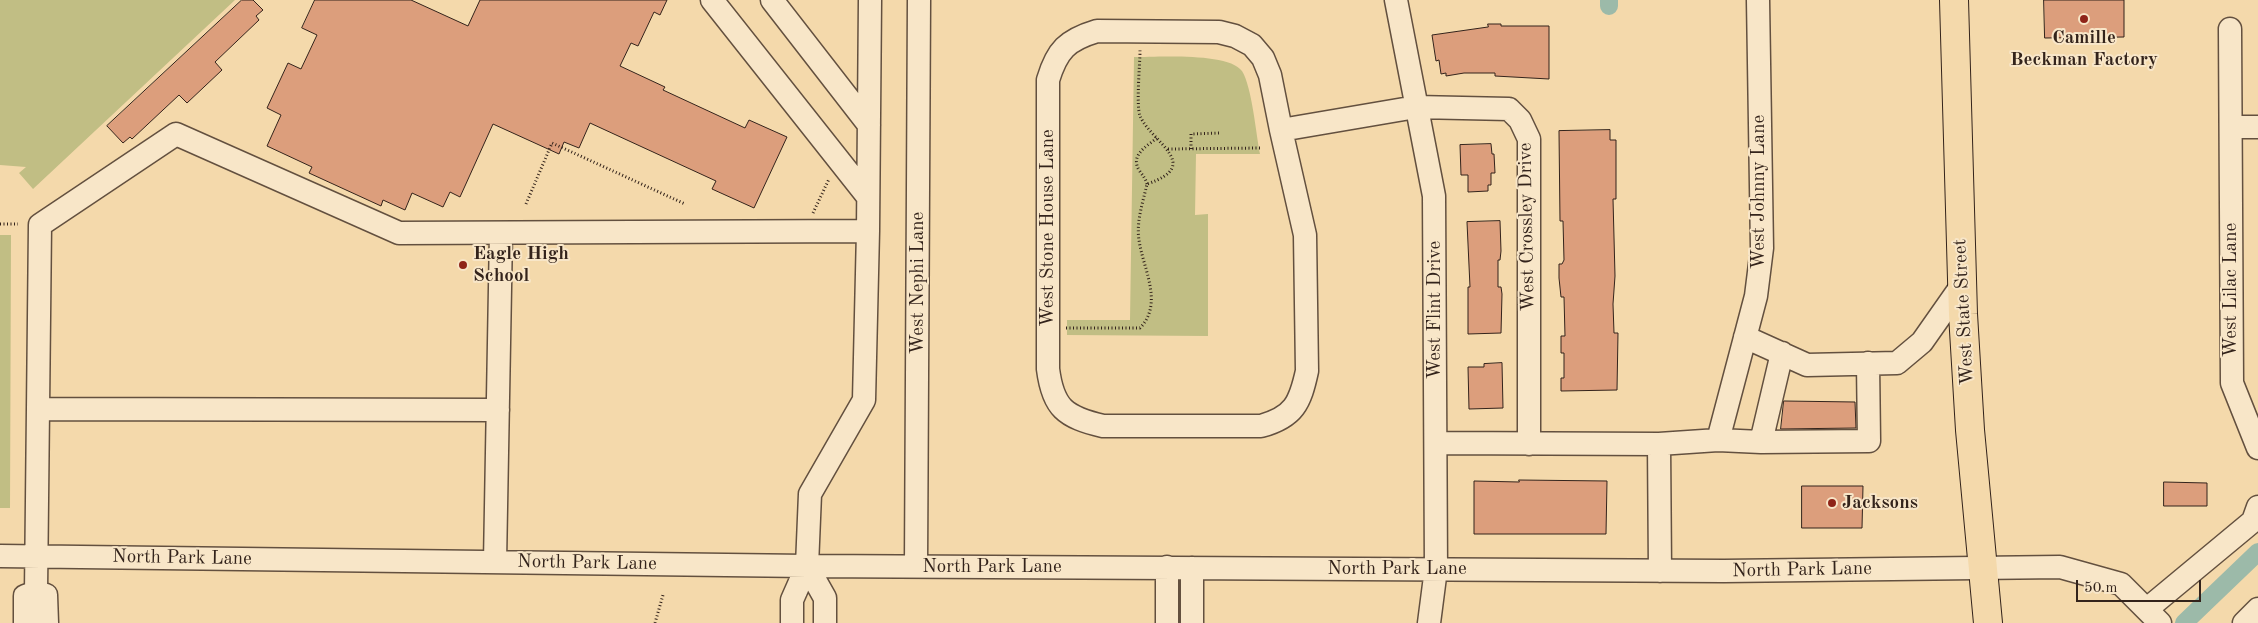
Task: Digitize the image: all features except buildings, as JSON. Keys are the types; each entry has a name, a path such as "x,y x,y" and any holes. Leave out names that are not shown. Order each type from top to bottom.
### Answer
{"main road":[{"name":"West State Street","path":"1954,0 1962,285 1970,430 1988,623"}],"street":[{"path":"712,0 868,197"},
{"path":"772,0 869,125"},
{"path":"792,623 792,600 807,566 810,494 864,400 870,0"},
{"name":"West Nephi Lane","path":"916,566 919,0"},
{"name":"West Flint Drive","path":"1396,0 1434,196 1436,569 1429,623"},
{"name":"West Johnny Lane","path":"1718,440 1756,296 1762,248 1758,0"},
{"name":"West Lilac Lane","path":"2230,29 2232,383 2258,448"},
{"name":"West Stone House Lane","path":"1097,31 1219,32 1235,36 1252,45 1264,58 1270,75 1281,130 1305,236 1307,370 1303,390 1293,410 1277,421 1261,426 1103,426 1082,421 1063,410 1051,391 1048,369 1048,80 1054,60 1065,47 1080,36 1097,31"},
{"path":"1281,130 1416,107"},
{"name":"West Crossley Drive","path":"1416,107 1509,109 1520,120 1529,139 1529,444"},
{"path":"2230,127 2258,126"},
{"path":"36,592 40,225 176,134 399,234 868,231"},
{"path":"495,562 501,233"},
{"path":"1745,337 1807,365 1897,363 1922,342 1962,285"},
{"path":"1761,442 1782,353"},
{"path":"1436,443 1659,444 1718,440 1761,442 1869,441 1868,363"},
{"path":"38,409 498,410"},
{"path":"1659,444 1660,571"},
{"path":"2153,616 2253,521 2258,506"},
{"name":"North Park Lane","path":"0,556 807,566 1660,571 2060,567 2121,584 2153,616"},
{"path":"807,566 825,598 825,623"},
{"path":"1167,567 1167,623"},
{"path":"1192,568 1192,623"},
{"path":"25,623 25,596 36,592 46,595 47,623"},
{"path":"2244,623 2258,609"}],"path":[{"path":"1140,47 1140,115 1147,128 1168,149 1173,162 1164,178 1147,184"},
{"path":"1191,149 1191,134 1219,133"},
{"path":"1057,328 1134,329 1140,328 1144,323 1152,300 1139,240 1139,224 1147,184 1137,164 1137,157 1140,151 1157,138"},
{"path":"526,204 552,143 685,204"},
{"path":"1168,149 1261,148"},
{"path":"810,218 829,179"},
{"path":"0,224 18,224"},
{"path":"655,623 663,594"}],"shaded area":[{"path":"0,0 235,0 33,189 19,173 26,167 0,165"},
{"path":"1174,56 1223,61 1235,65 1242,71 1248,88 1260,154 1196,154 1195,215 1208,214 1208,336 1067,335 1067,320 1130,320 1134,57"},
{"path":"0,235 11,235 10,508 0,508"}],"waterway":[{"path":"1609,0 1609,6"},
{"path":"2184,623 2258,552"}],"place":[{"name":"Camille Beckman Factory","path":"2084,19"},
{"name":"Eagle High School","path":"463,265"},
{"name":"Jacksons","path":"1832,503"}]}
